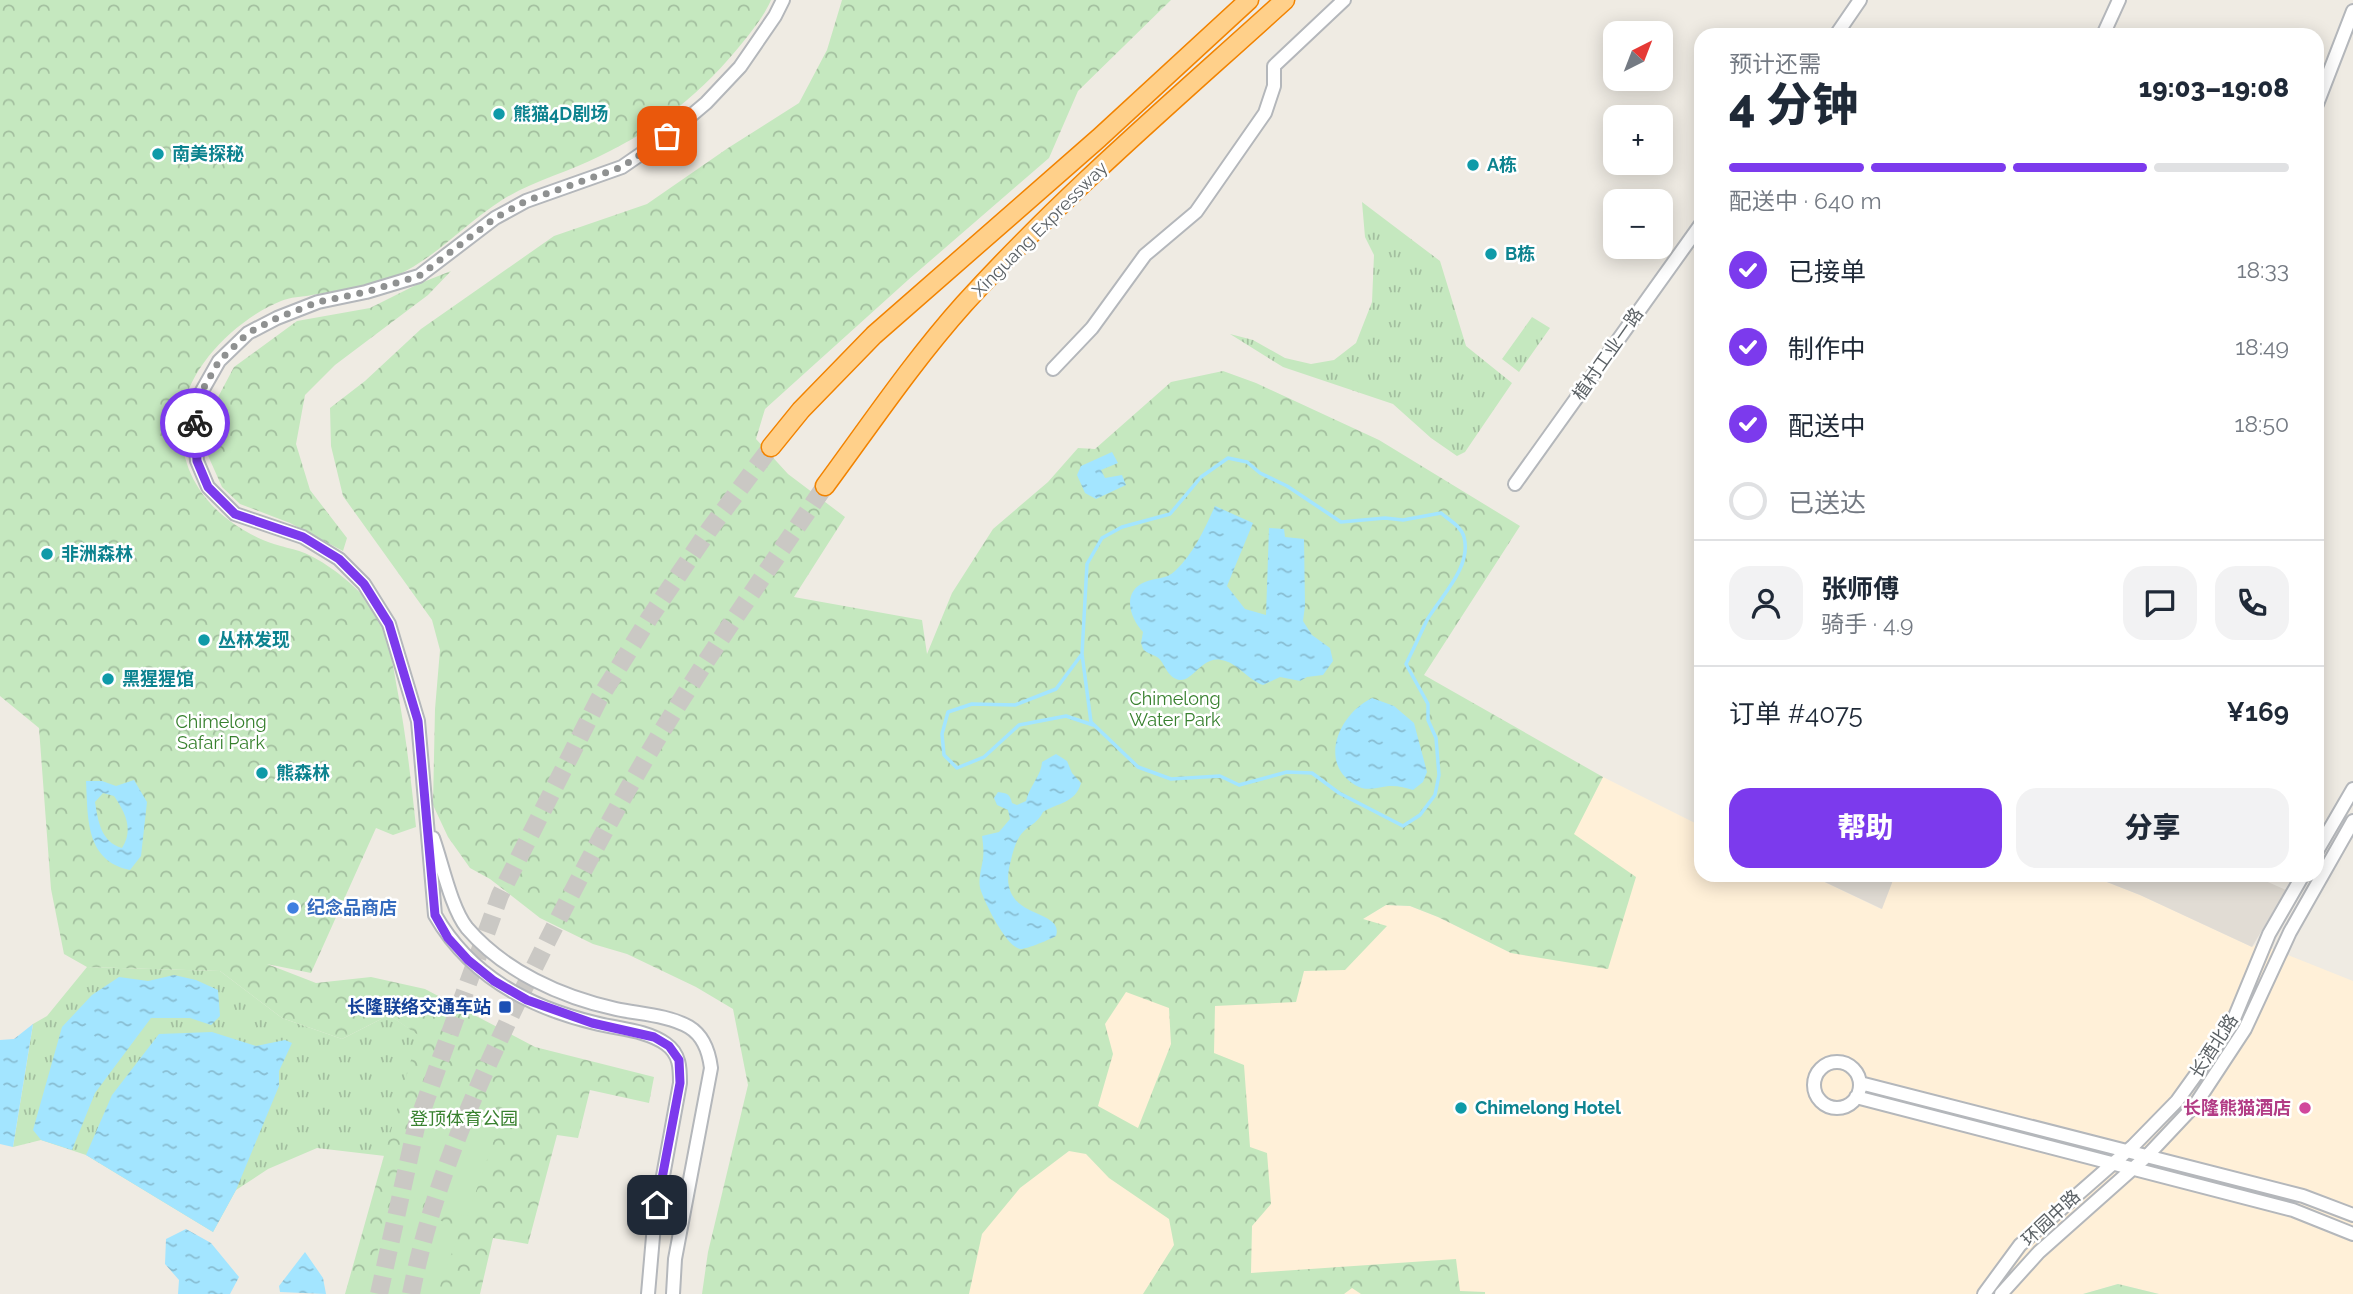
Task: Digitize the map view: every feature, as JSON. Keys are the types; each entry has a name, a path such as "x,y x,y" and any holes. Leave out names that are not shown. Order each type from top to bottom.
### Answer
{"highway":[{"name":"Xinguang Expressway","path":"771,447 801,410 874,335 1098,138 1249,0"},
{"name":"Xinguang Expressway","path":"825,486 925,352 1006,260 1105,164 1285,0"}],"street":[{"path":"648,1294 663,1164 680,1083 679,1060 669,1046 654,1037 592,1023 527,1000 494,981 468,960 448,938 435,915 418,721 389,624 364,584 339,559 303,537 235,514 208,487 197,461 194,427 202,391 219,361 248,333 318,302 366,292 419,276 457,245 505,212 526,201 622,167 667,136 706,103 740,67 783,0"},
{"path":"1054,369 1092,328 1145,255 1196,212 1265,113 1274,86 1274,66 1344,0"},
{"path":"1841,28 1860,0"},
{"path":"2106,28 2119,0"},
{"path":"2324,86 2353,11"},
{"name":"植村工业一路","path":"1516,484 1694,234"},
{"path":"2324,839 2353,789"},
{"name":"长酒北路","path":"2324,872 2353,821"},
{"path":"428,823 454,904 466,926 488,948 509,965 563,993 691,1028 709,1052 711,1068 675,1259 673,1294"},
{"name":"长酒北路","path":"2128,1151 2177,1101 2231,1026 2269,934 2299,882"},
{"name":"长酒北路","path":"2147,1156 2195,1105 2217,1075 2245,1029 2290,932 2318,882"},
{"path":"1834,1062 1855,1069 1860,1083 1856,1097 1844,1107 1829,1106 1817,1096 1814,1082 1821,1068 1834,1062"},
{"path":"1860,1083 2302,1195 2353,1215"},
{"path":"1856,1097 2293,1210 2353,1234"},
{"name":"环园中路","path":"1984,1294 2020,1245 2128,1151"},
{"name":"环园中路","path":"2001,1294 2039,1252 2147,1156"}],"shaded area":[{"path":"1603,777 1694,822 1694,882 1825,882 1881,909 1892,882 2107,882 2252,947 2258,943 2353,981 2353,1294 2159,1294 2118,1284 2083,1294 911,1294 1086,998 1359,921 1386,905 1410,906 1511,953"},
{"path":"1825,882 1892,882 1882,909"},
{"path":"2107,882 2268,882 2286,890 2252,947"}],"green space":[{"name":"Chimelong Safari Park","path":"0,0 771,0 751,32 712,77 678,107 641,134 588,162 502,200 408,270 364,286 285,300 249,319 233,331 206,360 187,393 183,410 184,453 199,489 212,505 244,530 269,542 305,553 327,565 370,604 388,644 403,723 416,827 393,835 376,828 311,973 267,964 316,983 371,977 425,989 535,1047 654,1077 649,1103 590,1090 578,1138 557,1135 528,1244 493,1238 480,1294 345,1294 418,1035 389,1015 342,1039 282,1018 220,971 87,967 64,954 51,889 39,728 0,696"},
{"name":"Chimelong Water Park","path":"842,0 1171,0 1078,91 1049,158 765,409 756,439 788,474 845,517 794,597 922,620 927,654 952,593 993,529 1048,482 1078,448 1095,449 1171,382 1223,371 1256,383 1379,440 1520,526 1424,675 1603,777 1574,834 1636,877 1608,969 1511,953 1410,906 1386,905 1363,919 1387,926 1345,970 1304,971 1296,1002 1215,1006 1214,1053 1244,1065 1250,1147 1267,1153 1271,1204 1252,1226 1251,1273 1456,1259 1460,1291 1485,1294 1361,1294 1352,1288 1344,1294 1143,1294 1174,1245 1169,1219 1109,1178 1086,1154 1069,1151 1020,1188 982,1234 969,1294 702,1294 708,1252 748,1085 733,1009 696,987 627,954 593,944 540,918 490,879 470,868 448,837 433,805 435,709 440,650 432,620 343,496 331,446 330,408 365,381 421,329 554,236 647,204 799,103 827,50","holes":["1126,992 1169,1008 1171,1044 1138,1128 1098,1106 1113,1054 1105,1024"]},
{"path":"1362,202 1440,261 1466,346 1512,383 1465,452 1457,456 1431,438 1393,404 1283,367 1230,334 1253,340 1285,358 1311,364 1334,360 1356,343 1372,302 1374,255 1365,237"},
{"path":"451,271 428,295 335,365 305,395 296,444 310,490 347,538 343,551 290,523 240,504 222,487 206,451 208,416 234,367 297,321 370,308"},
{"path":"1532,317 1550,328 1519,372 1502,359"},
{"path":"87,967 220,971 282,1018 342,1039 389,1015 419,1035 385,1156 317,1148 268,1169 236,1190 213,1232 86,1155 41,1140 13,1147 33,1024 47,1016"},
{"name":"登顶体育公园","path":"435,1096 501,1120 467,1217 401,1193"},
{"path":"394,1204 461,1228 437,1294 362,1294"},
{"path":"2118,1284 2159,1294 2083,1294"}],"water":[{"path":"1112,452 1118,463 1101,470 1105,478 1122,475 1126,485 1096,499 1085,493 1077,475 1081,466"},
{"path":"1215,506 1253,523 1227,586 1245,609 1266,615 1269,528 1284,529 1285,537 1304,539 1303,621 1312,635 1330,648 1333,661 1323,675 1307,677 1300,681 1280,677 1263,685 1227,661 1214,660 1184,680 1179,680 1171,676 1160,659 1143,649 1143,632 1134,620 1130,606 1133,592 1145,582 1172,574 1182,564 1198,541"},
{"path":"1372,698 1394,706 1414,723 1427,772 1423,782 1413,790 1395,786 1369,789 1360,787 1344,775 1337,764 1337,738 1343,726 1350,715"},
{"path":"1056,754 1067,761 1072,773 1081,783 1079,790 1070,799 1043,812 1017,840 1008,880 1012,894 1020,904 1050,920 1056,927 1056,936 1020,949 1003,933 981,891 982,836 999,832 1010,819 1008,810 997,805 994,798 998,792 1008,794 1012,803 1017,805 1026,801 1042,762"},
{"path":"134,780 147,802 141,856 130,870 115,865 104,857 92,836 89,823 86,781 102,781 116,786","holes":["103,793 114,796 125,814 128,827 122,848 105,836 95,802"]},
{"path":"174,975 196,980 218,990 220,1016 211,1025 190,1018 151,1018 95,1093 72,1150 41,1140 33,1130 62,1027 92,995 119,977 148,981"},
{"path":"33,1024 13,1147 0,1144 0,1040 14,1039"},
{"path":"212,1032 256,1046 285,1040 292,1043 279,1071 279,1086 236,1190 213,1232 86,1155 112,1095 159,1034"},
{"path":"186,1229 211,1243 239,1277 230,1294 178,1294 179,1280 165,1264 166,1239"},
{"path":"305,1252 323,1278 326,1294 280,1292 279,1286"}],"waterway":[{"path":"1228,458 1247,462 1260,473 1287,486 1341,522 1385,518 1403,520 1441,513 1458,526 1464,537 1464,559 1460,570 1427,620 1406,664 1428,704 1428,720 1436,738 1439,775 1435,795 1420,815 1403,826 1339,793 1312,773 1287,772 1239,785 1220,776 1171,779 1138,767 1091,722 1082,654 1087,564 1102,538 1122,527 1170,514 1201,477 1228,458"},
{"path":"1082,654 1056,689 1015,705 972,704 948,712 942,734 944,755 957,768 984,757 1019,725 1066,716 1093,725"}],"tunnel":[{"path":"379,1294 416,1127 500,895 599,699 709,530 771,447"},
{"path":"411,1294 431,1214 473,1098 565,906 621,801 680,702 825,486"}],"way so far":[{"path":"195,423 202,391 219,361 248,333 318,302 366,292 419,276 495,218 526,201 622,167 667,136"}],"place":[{"name":"熊猫4D剧场","path":"499,114"},
{"name":"南美探秘","path":"158,154"},
{"name":"A栋","path":"1473,165"},
{"name":"B栋","path":"1491,254"},
{"name":"非洲森林","path":"47,554"},
{"name":"丛林发现","path":"204,640"},
{"name":"黑猩猩馆","path":"108,679"},
{"name":"熊森林","path":"262,773"},
{"name":"纪念品商店","path":"293,908"},
{"name":"长隆联络交通车站","path":"505,1007"},
{"name":"Chimelong Hotel","path":"1461,1108"},
{"name":"长隆熊猫酒店","path":"2305,1108"}],"route":[{"path":"195,423 197,461 208,487 235,514 303,537 339,559 364,584 389,624 418,721 435,915 448,938 468,960 494,981 527,1000 592,1023 654,1037 669,1046 679,1060 680,1083 657,1205"}]}
